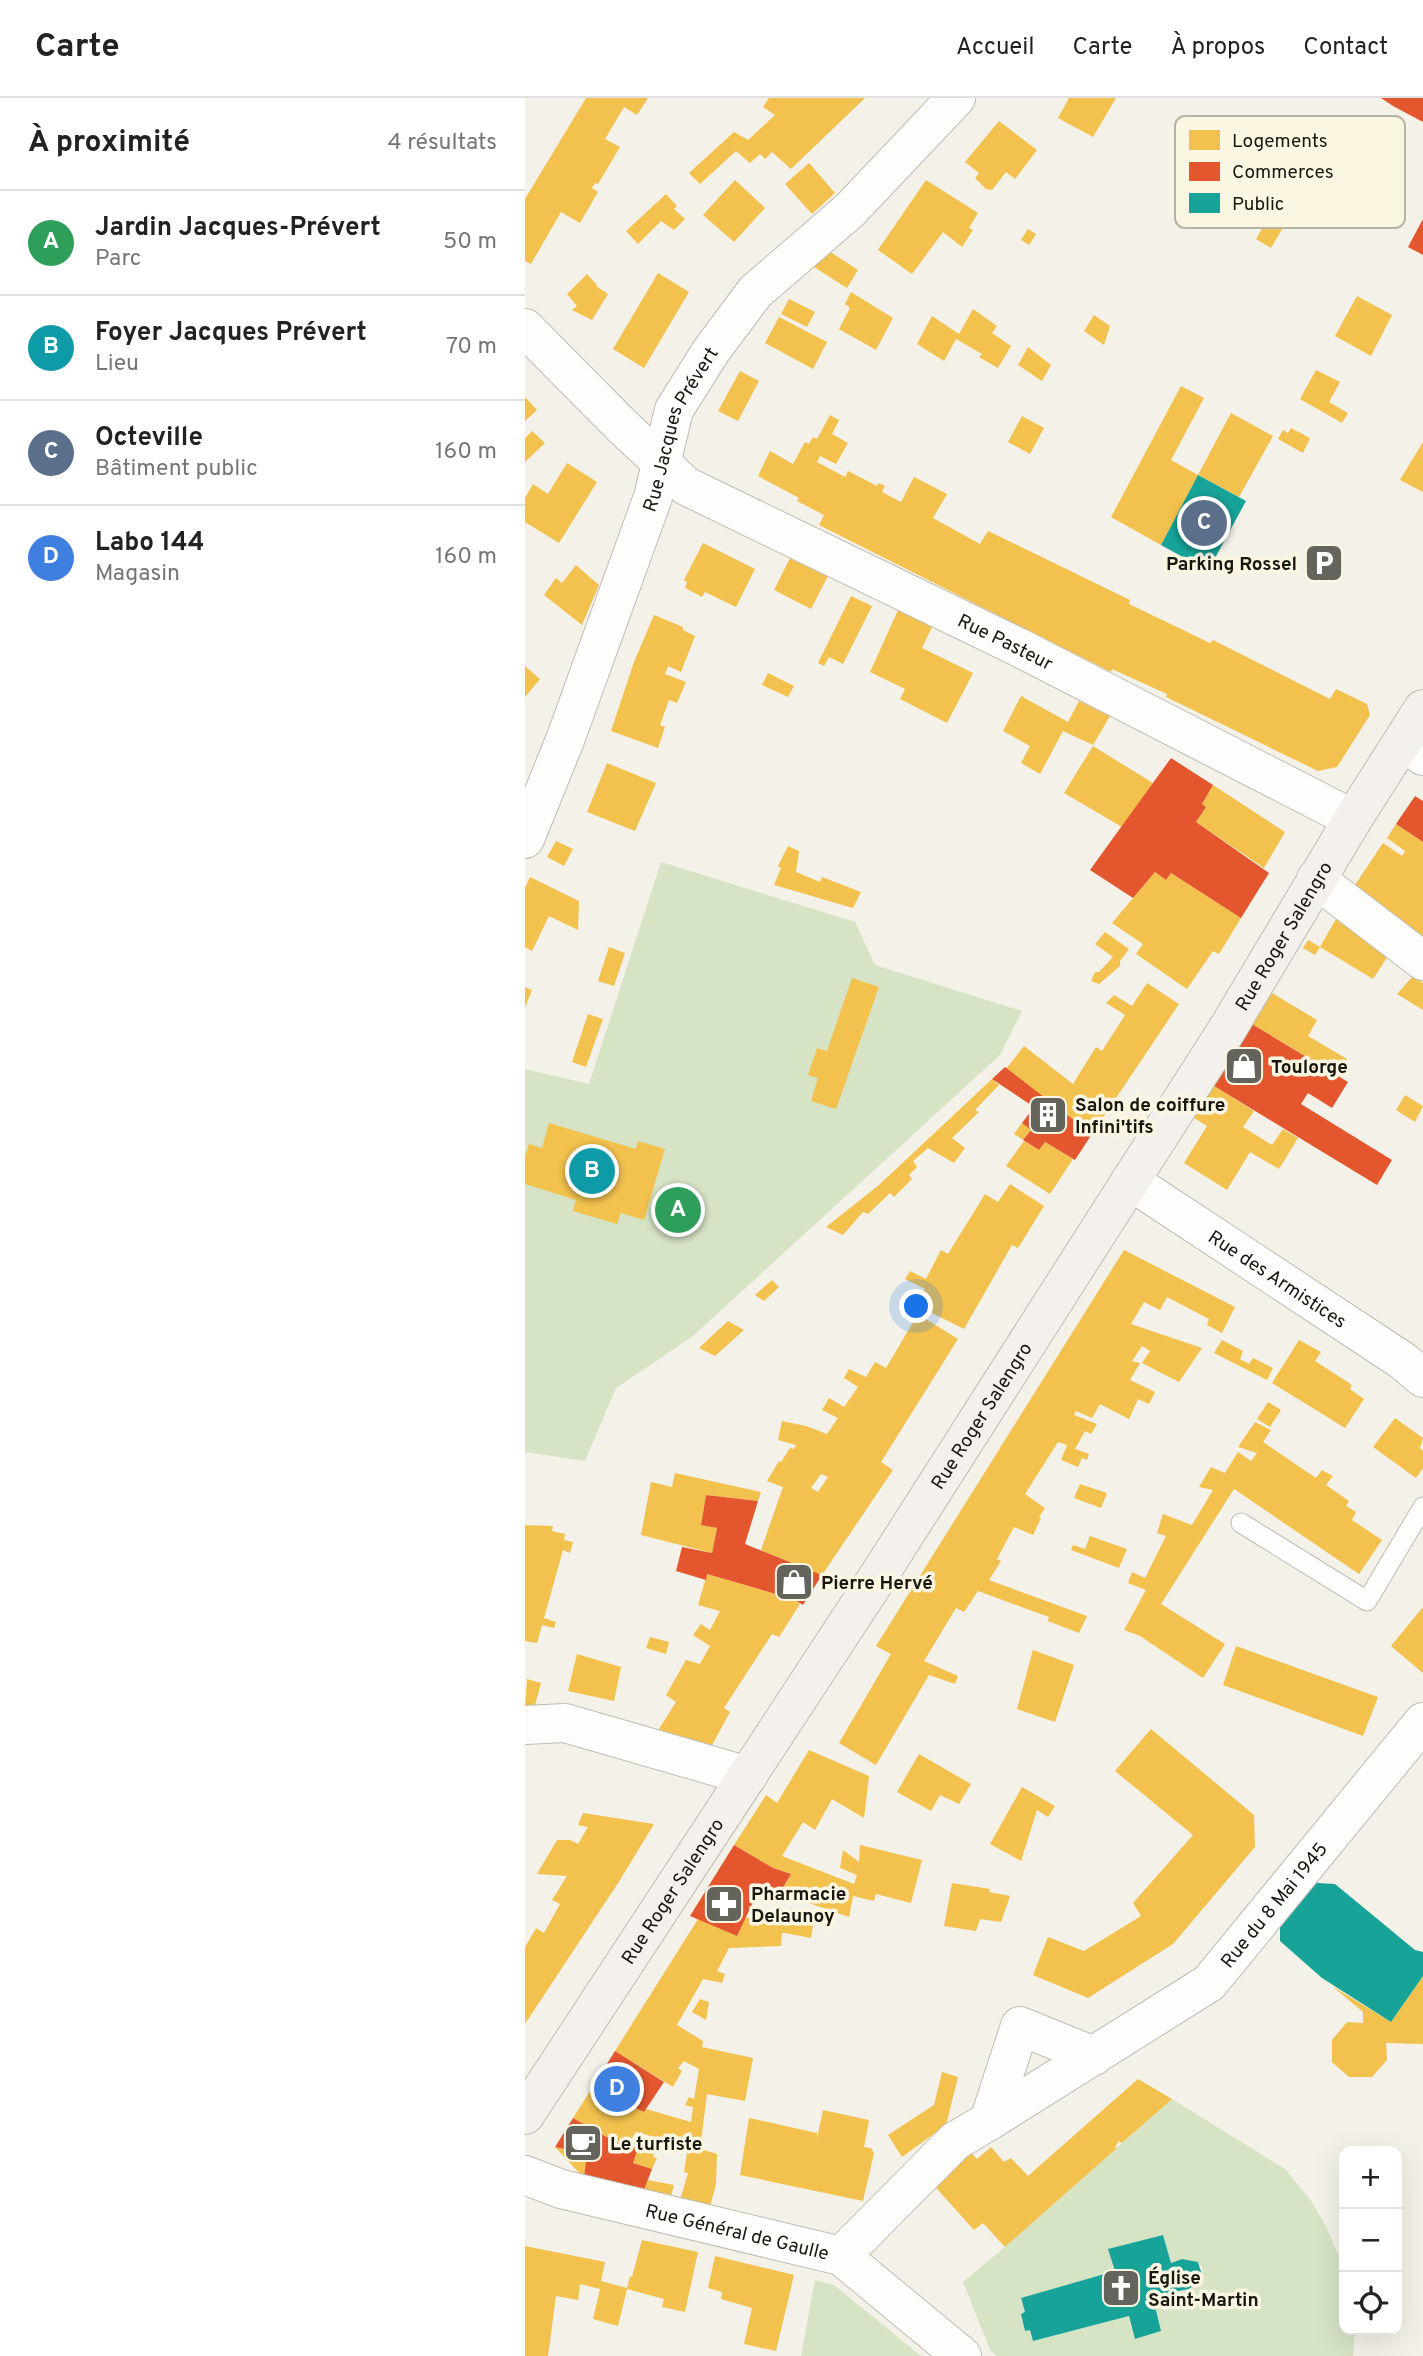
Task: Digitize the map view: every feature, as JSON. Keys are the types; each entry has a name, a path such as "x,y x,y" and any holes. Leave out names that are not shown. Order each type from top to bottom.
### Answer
{"main road":[{"name":"Rue Roger Salengro","path":"525,2115 881,1572 1227,1028 1353,819 1413,749 1423,709"}],"street":[{"name":"Rue Jacques Prévert","path":"525,839 565,740 649,510 674,410 711,351 755,292 850,210 956,98"},
{"name":"Rue Pasteur","path":"525,328 687,486 1018,647 1353,819"},
{"path":"1316,879 1423,961"},
{"name":"Rue des Armistices","path":"1130,1181 1403,1361 1423,1378"},
{"path":"525,1725 565,1723 748,1776"},
{"name":"Rue du 8 Mai 1945","path":"841,2256 955,2141 1209,1983 1423,1723"},
{"path":"989,2121 1020,2025 1094,2056"},
{"name":"Rue Général de Gaulle","path":"525,2175 561,2189 841,2256 961,2356"}],"lane":[{"path":"1241,1523 1367,1601 1423,1507"}],"green space":[{"path":"661,862 855,922 875,965 1022,1011 1000,1055 693,1336 616,1388 585,1461 525,1452 525,1069 589,1084"},
{"path":"1172,2099 1285,2169 1312,2202 1339,2256 1339,2335 1355,2335 1353,2356 997,2356 990,2350 963,2282","holes":["1163,2235 1171,2263 1181,2259 1198,2262 1202,2267 1203,2278 1189,2289 1158,2299 1160,2304 1155,2306 1161,2331 1135,2339 1129,2316 1033,2341 1030,2330 1025,2331 1021,2314 1025,2312 1021,2298 1115,2271 1109,2249"]},
{"path":"815,2280 834,2285 921,2356 801,2356"}],"building: Logements":[{"path":"586,98 648,98 637,115 624,107 605,139 620,147 598,184 595,183 592,188 598,192 580,223 561,212 531,264 525,261 525,199"},
{"path":"769,98 865,98 791,169 772,152 765,159 760,154 750,163 736,151 700,184 689,173 734,132 748,140 775,115 763,107"},
{"path":"1069,98 1116,98 1093,137 1058,118"},
{"path":"999,121 1037,150 1015,179 1006,172 992,190 986,189 975,178 979,173 965,162"},
{"path":"809,163 835,193 812,214 785,184"},
{"path":"735,180 765,208 734,242 703,215"},
{"path":"926,180 978,213 969,228 973,230 962,247 943,232 912,274 878,250"},
{"path":"666,194 677,206 674,209 685,219 674,230 661,221 638,244 626,231"},
{"path":"1262,228 1283,228 1271,248 1256,239"},
{"path":"1028,229 1036,234 1029,245 1021,240"},
{"path":"829,251 858,270 847,288 814,267"},
{"path":"658,273 689,292 644,368 613,349"},
{"path":"587,274 596,286 608,294 592,320 572,310 577,306 567,294"},
{"path":"851,292 893,318 876,350 839,329 850,308 845,304"},
{"path":"1357,296 1392,315 1371,356 1335,336"},
{"path":"789,299 815,312 807,327 781,314"},
{"path":"973,309 997,326 992,333 1011,346 998,368 979,357 982,354 956,339 944,361 917,344 932,316 959,334"},
{"path":"1094,315 1110,326 1104,345 1084,331"},
{"path":"779,317 827,342 813,369 765,343"},
{"path":"1028,347 1051,365 1042,381 1018,365"},
{"path":"1316,370 1340,382 1329,402 1348,413 1342,423 1300,399"},
{"path":"740,371 759,381 738,421 718,411"},
{"path":"1181,386 1204,398 1171,460 1198,475 1161,545 1111,517"},
{"path":"525,397 537,410 525,421"},
{"path":"1231,413 1273,436 1239,497 1198,475"},
{"path":"830,415 839,420 832,434 848,443 836,464 820,456 817,462 845,477 848,471 877,486 879,483 885,486 882,492 901,502 914,477 947,494 933,518 980,544 988,531 1130,600 1129,604 1210,643 1213,640 1330,699 1336,689 1367,704 1370,715 1337,767 1318,771 1166,697 1167,694 1112,669 1111,672 819,525 824,515 758,476 770,451 793,464 805,442 809,444 813,437 817,439"},
{"path":"1022,416 1044,428 1030,454 1008,442"},
{"path":"1291,428 1310,438 1303,453 1278,439 1283,430 1288,433"},
{"path":"532,431 545,443 525,462 525,438"},
{"path":"1423,442 1423,492 1400,480"},
{"path":"567,463 597,482 559,543 525,522 525,498 533,484 548,494"},
{"path":"703,543 755,569 736,607 705,592 702,597 685,588 687,582 684,580"},
{"path":"793,552 830,572 811,609 774,590"},
{"path":"576,565 599,585 582,625 544,595 556,578 562,583"},
{"path":"851,596 872,606 843,664 829,657 824,666 818,663"},
{"path":"899,608 933,625 922,648 973,673 947,723 900,699 905,689 870,672"},
{"path":"654,615 683,627 683,630 695,636 681,672 668,666 665,674 686,682 677,703 669,700 660,725 665,727 658,748 611,731 634,662"},
{"path":"525,666 540,679 525,697"},
{"path":"768,673 794,686 788,697 762,685"},
{"path":"1021,696 1068,722 1079,701 1110,716 1093,745 1063,731 1040,774 1021,763 1030,746 1003,731"},
{"path":"1093,746 1153,783 1122,827 1064,793"},
{"path":"607,763 656,783 635,831 587,812"},
{"path":"1213,785 1285,832 1264,868 1196,822 1206,807 1202,804"},
{"path":"1396,824 1423,842 1423,945 1353,888 1383,843 1402,856 1405,851 1387,838"},
{"path":"556,841 573,849 564,866 547,857"},
{"path":"788,846 799,851 796,872 820,882 822,877 861,892 853,908 774,885 781,868 778,866"},
{"path":"1155,872 1166,880 1171,873 1241,918 1219,954 1213,951 1187,989 1136,954 1143,944 1112,923"},
{"path":"530,877 579,901 578,930 549,916 532,951 525,947 525,888"},
{"path":"1336,919 1388,956 1373,979 1320,947"},
{"path":"1105,932 1129,949 1120,961 1120,966 1099,984 1091,981 1095,972 1099,972 1113,957 1095,944"},
{"path":"1308,940 1320,947 1315,955 1303,948"},
{"path":"609,947 625,953 614,986 598,981"},
{"path":"1413,976 1423,983 1423,1010 1397,994"},
{"path":"852,978 879,987 836,1109 811,1101 818,1078 808,1075 817,1048 827,1051"},
{"path":"1147,983 1179,1004 1092,1134 1006,1069 1024,1046 1073,1084 1096,1047 1102,1051 1125,1015 1106,1003 1114,995 1132,1006"},
{"path":"525,987 532,990 525,1008"},
{"path":"1272,993 1317,1020 1308,1036 1347,1059 1337,1075 1252,1024"},
{"path":"588,1014 603,1019 586,1067 572,1062"},
{"path":"992,1079 999,1085 975,1110 979,1112 952,1138 965,1148 954,1163 928,1148 913,1161 917,1167 909,1175 912,1179 894,1197 890,1193 868,1214 863,1212 843,1235 826,1227 879,1185"},
{"path":"1214,1086 1254,1111 1243,1127 1272,1145 1283,1129 1298,1138 1279,1169 1250,1152 1227,1190 1184,1163 1207,1126 1194,1118"},
{"path":"1405,1095 1423,1106 1415,1122 1396,1110"},
{"path":"549,1123 636,1149 638,1141 665,1149 644,1220 621,1213 617,1224 573,1211 576,1200 525,1184 525,1157 529,1144 542,1148"},
{"path":"1022,1123 1031,1130 1023,1140 1014,1134"},
{"path":"1024,1141 1039,1150 1045,1142 1073,1159 1050,1194 1006,1166"},
{"path":"1010,1184 1044,1206 1018,1248 1012,1245 964,1329 916,1305 925,1289 905,1279 910,1271 926,1279 941,1250 948,1254 985,1194 998,1202"},
{"path":"1124,1250 1235,1307 1222,1333 1207,1325 1209,1319 1167,1297 1160,1310 1144,1302 1131,1324 1202,1348 1179,1382 1142,1363 1150,1351 1142,1346 1132,1361 1140,1363 1130,1380 1155,1392 1149,1404 1138,1399 1129,1419 1100,1404 1092,1418 1076,1411 1074,1415 1097,1424 1091,1434 1085,1431 1075,1449 1089,1454 1087,1460 1082,1458 1078,1467 1061,1460 1067,1445 1058,1442 1025,1494 1045,1508 1039,1517 1041,1518 1033,1535 1014,1527 997,1559 1001,1561 989,1580 1087,1616 1079,1633 1048,1621 1049,1617 978,1591 964,1612 956,1608 924,1661 958,1676 955,1684 929,1675 876,1765 839,1743 891,1654 876,1646"},
{"path":"772,1280 779,1287 764,1301 755,1295"},
{"path":"918,1314 958,1339 881,1462 893,1470 822,1575 761,1550 783,1487 767,1481 779,1461 796,1445 778,1440 782,1421 827,1434 838,1418 822,1410 829,1398 844,1407 858,1387 844,1378 849,1369 866,1377 875,1362 886,1368","holes":["821,1474 828,1477 818,1492 811,1488"]},
{"path":"728,1321 744,1330 715,1356 699,1348"},
{"path":"1222,1340 1243,1351 1240,1359 1249,1364 1253,1358 1273,1368 1267,1380 1214,1353"},
{"path":"1299,1340 1321,1352 1315,1361 1352,1385 1350,1389 1364,1399 1345,1428 1272,1383"},
{"path":"1268,1402 1281,1410 1270,1427 1257,1419"},
{"path":"1395,1418 1423,1438 1420,1448 1423,1451 1423,1468 1416,1478 1373,1447"},
{"path":"1255,1422 1271,1430 1263,1442 1316,1478 1322,1470 1333,1476 1326,1485 1349,1501 1346,1506 1356,1512 1352,1520 1382,1540 1359,1574 1234,1489 1161,1604 1225,1644 1203,1678 1140,1636 1124,1630 1146,1590 1128,1583 1132,1572 1145,1578 1166,1536 1157,1533 1163,1514 1192,1525 1213,1490 1199,1487 1211,1467 1225,1473 1238,1452 1251,1461 1257,1453 1238,1447"},
{"path":"675,1473 761,1492 758,1501 706,1495 701,1525 717,1528 712,1553 641,1535 651,1482 672,1487"},
{"path":"1080,1484 1107,1493 1101,1508 1074,1498"},
{"path":"525,1525 553,1526 552,1531 565,1534 564,1540 573,1542 570,1553 563,1550 544,1618 556,1622 554,1628 542,1625 537,1643 525,1641"},
{"path":"1090,1536 1127,1549 1119,1568 1071,1550 1073,1545 1085,1549"},
{"path":"707,1574 793,1599 800,1604 779,1637 772,1634 724,1708 730,1712 711,1747 654,1737 676,1702 666,1695 686,1660 700,1664 710,1646 693,1635 701,1624 710,1630 720,1611 698,1605"},
{"path":"1423,1607 1423,1673 1391,1646"},
{"path":"650,1637 669,1642 666,1654 646,1648"},
{"path":"1236,1646 1378,1697 1363,1736 1223,1685"},
{"path":"1033,1650 1074,1665 1055,1722 1017,1709"},
{"path":"577,1654 621,1667 614,1701 568,1691"},
{"path":"527,1679 541,1683 534,1709 525,1707"},
{"path":"1151,1729 1254,1815 1255,1847 1173,1944 1088,1998 1033,1975 1048,1937 1084,1951 1141,1916 1133,1903 1193,1835 1115,1771"},
{"path":"809,1750 869,1776 864,1818 832,1799 815,1830 803,1822 782,1856 854,1884 857,1875 840,1868 843,1850 859,1862 860,1845 922,1860 911,1903 876,1894 874,1901 853,1896 849,1917 780,1893 791,1874 773,1868 734,1845 766,1795 777,1803"},
{"path":"919,1754 971,1784 959,1804 940,1795 931,1811 897,1792"},
{"path":"1022,1787 1055,1806 1048,1817 1037,1810 1021,1861 990,1844"},
{"path":"583,1813 654,1824 525,2024 525,1947 536,1928 544,1933 560,1904 552,1900 567,1876 537,1874 557,1840 570,1840 578,1844 588,1827 578,1825"},
{"path":"952,1883 990,1889 989,1892 1010,1896 1001,1922 980,1919 976,1931 944,1926"},
{"path":"790,1908 815,1914 811,1938 782,1933 781,1946 729,1948 717,1971 725,1974 722,1983 703,1979 677,2025 703,2041 702,2047 753,2058 745,2101 707,2094 700,2149 717,2154 716,2184 710,2207 680,2200 688,2173 684,2172 688,2146 636,2132 628,2144 612,2140 573,2118 592,2088 644,2112 646,2109 691,2122 693,2107 685,2105 689,2097 694,2099 699,2069 684,2061 678,2068 682,2071 673,2087 615,2051 698,1919 737,1936 745,1918 789,1915"},
{"path":"1423,1976 1423,2044 1386,2043 1387,2060 1372,2077 1349,2077 1332,2062 1332,2040 1347,2022 1363,2023 1363,2012 1332,1986 1391,2022"},
{"path":"700,1999 709,2002 706,2020 692,2012"},
{"path":"942,2072 958,2077 946,2125 902,2157 888,2135 934,2105"},
{"path":"1138,2079 1172,2099 1122,2143 1119,2141 1115,2147 1117,2148 1005,2247 983,2223 974,2230 929,2180 966,2147 977,2159 991,2147 1004,2162 1011,2158 1028,2176"},
{"path":"823,2110 869,2120 864,2147 871,2148 874,2153 863,2201 740,2175 749,2118 817,2133 817,2138"},
{"path":"639,2144 655,2151 653,2157 657,2158 652,2169 633,2163"},
{"path":"555,2147 587,2154 584,2178"},
{"path":"648,2180 674,2185 671,2196 644,2190"},
{"path":"642,2240 698,2252 685,2312 662,2307 664,2299 627,2289 618,2326 593,2319 600,2289 580,2284 578,2300 556,2296 548,2356 525,2356 525,2246 605,2262 601,2281 627,2288"},
{"path":"715,2256 794,2275 776,2351 744,2344 752,2308 721,2299 722,2292 708,2288"}],"building: Commerces":[{"path":"1381,98 1423,98 1423,122 1393,106"},
{"path":"1423,219 1423,255 1408,247"},
{"path":"1171,758 1213,785 1202,804 1206,807 1196,822 1269,873 1241,918 1171,873 1166,880 1155,872 1133,898 1090,870"},
{"path":"1415,796 1423,801 1423,842 1396,824"},
{"path":"1252,1024 1348,1082 1332,1108 1308,1093 1301,1104 1392,1160 1377,1185 1214,1086"},
{"name":"Salon de coiffure Infini'tifs","path":"1005,1067 1092,1134 1075,1160 1045,1142 1039,1150 1023,1140 1031,1130 1022,1123 1034,1107 992,1079"},
{"path":"706,1495 758,1501 745,1544 822,1575 803,1605 793,1599 707,1574 706,1580 676,1571 682,1547 712,1553 717,1528 701,1525"},
{"path":"734,1845 773,1868 791,1874 779,1894 769,1897 757,1894 737,1936 690,1916"},
{"path":"615,2051 664,2082 644,2112 592,2088"},
{"path":"573,2118 612,2140 638,2148 633,2163 652,2169 644,2190 584,2177 587,2154 555,2147"}],"building: Public":[{"path":"1198,475 1246,501 1208,571 1161,545"},
{"path":"1303,1882 1335,1884 1415,1950 1423,1952 1423,1976 1391,2022 1322,1978 1280,1941 1280,1910"},
{"name":"Église Saint-Martin","path":"1163,2235 1171,2263 1182,2259 1198,2262 1203,2278 1189,2289 1158,2299 1160,2304 1155,2306 1161,2331 1135,2339 1129,2316 1033,2341 1030,2330 1025,2331 1021,2314 1025,2312 1021,2298 1115,2271 1108,2249"}],"place":[{"name":"Octeville","path":"1204,523"},
{"name":"Parking Rossel","path":"1324,563"},
{"name":"Toulorge","path":"1244,1066"},
{"name":"Salon de coiffure Infini'tifs","path":"1048,1115"},
{"name":"Foyer Jacques Prévert","path":"592,1171"},
{"name":"Jardin Jacques-Prévert","path":"678,1210"},
{"name":"Pierre Hervé","path":"794,1582"},
{"name":"Pharmacie Delaunoy","path":"724,1904"},
{"name":"Labo 144","path":"617,2089"},
{"name":"Le turfiste","path":"583,2143"},
{"name":"Église Saint-Martin","path":"1121,2288"}]}
